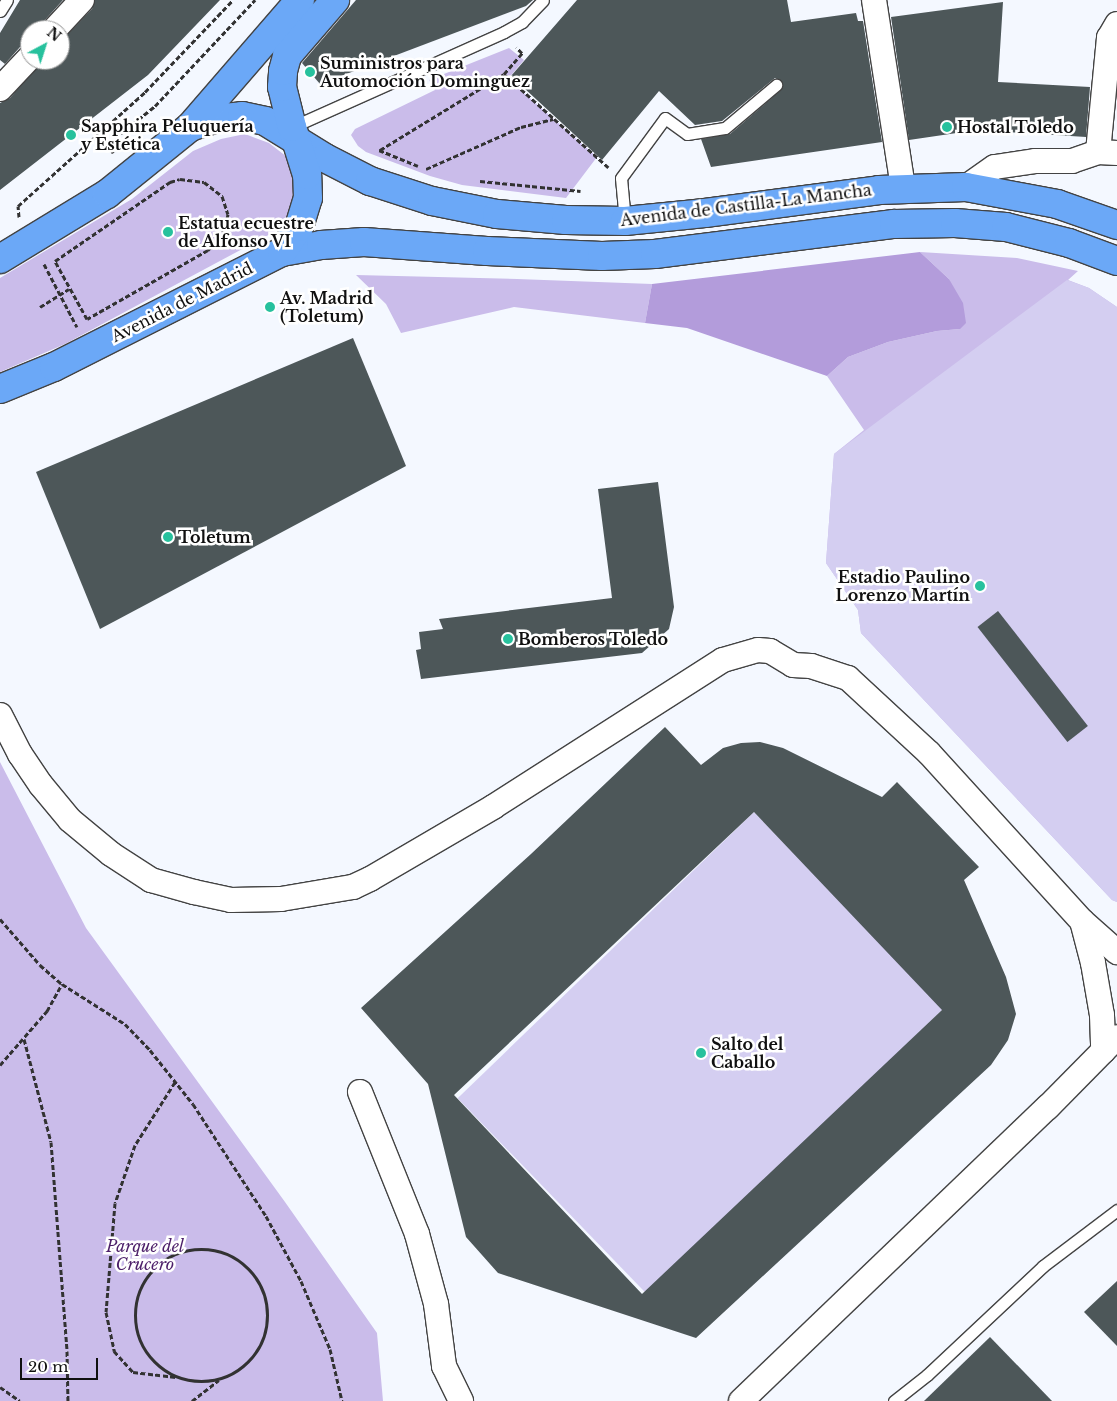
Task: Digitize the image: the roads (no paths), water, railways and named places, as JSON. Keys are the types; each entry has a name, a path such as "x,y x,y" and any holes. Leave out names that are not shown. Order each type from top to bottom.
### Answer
{"main road":[{"path":"0,259 107,194 190,127 300,0"},
{"name":"Avenida de Madrid","path":"0,389 54,367 282,252 299,227 308,198 307,175 282,87 287,56 335,0"},
{"path":"190,127 214,119 242,116 265,122 294,134"},
{"name":"Avenida de Castilla-La Mancha","path":"294,134 370,181 432,202 497,214 566,220 624,208 903,188 966,187 1057,204 1117,225"},
{"path":"282,252 321,245 364,242 487,251 602,256 655,254 884,225 955,223 1006,227 1069,242 1117,261"}],"street":[{"path":"63,20 82,0"},
{"path":"874,0 903,188"},
{"path":"966,187 995,167 1035,161 1072,161 1108,152 1109,38 1117,24"},
{"path":"0,89 20,68"},
{"path":"0,715 20,754 41,785 70,820 111,854 151,880 194,892 231,900 281,899 353,887 370,879 492,806 723,660 758,650 770,652 793,665 811,666 848,678 929,753 1082,920 1117,952"},
{"path":"742,1401 1048,1107 1110,1044 1082,920"},
{"path":"360,1092 417,1234 436,1304 444,1366 461,1401"}],"lane":[{"path":"0,11 6,0"},
{"path":"294,134 504,32 522,22 543,0"},
{"path":"624,208 621,178 665,118 687,134 725,128 776,85"},
{"path":"894,1401 927,1375 1043,1266 1117,1210"}],"place":[{"name":"Suministros para Automoción Dominguez","path":"310,72"},
{"name":"Hostal Toledo","path":"947,127"},
{"name":"Sapphira Peluquería y Estética","path":"71,135"},
{"name":"Estatua ecuestre de Alfonso VI","path":"168,232"},
{"name":"Av. Madrid (Toletum)","path":"270,307"},
{"name":"Toletum","path":"168,537"},
{"name":"Estadio Paulino Lorenzo Martín","path":"980,586"},
{"name":"Bomberos Toledo","path":"508,639"},
{"name":"Salto del Caballo","path":"701,1053"}],"park label":[{"name":"Parque del Crucero","path":"145,1255"}]}
